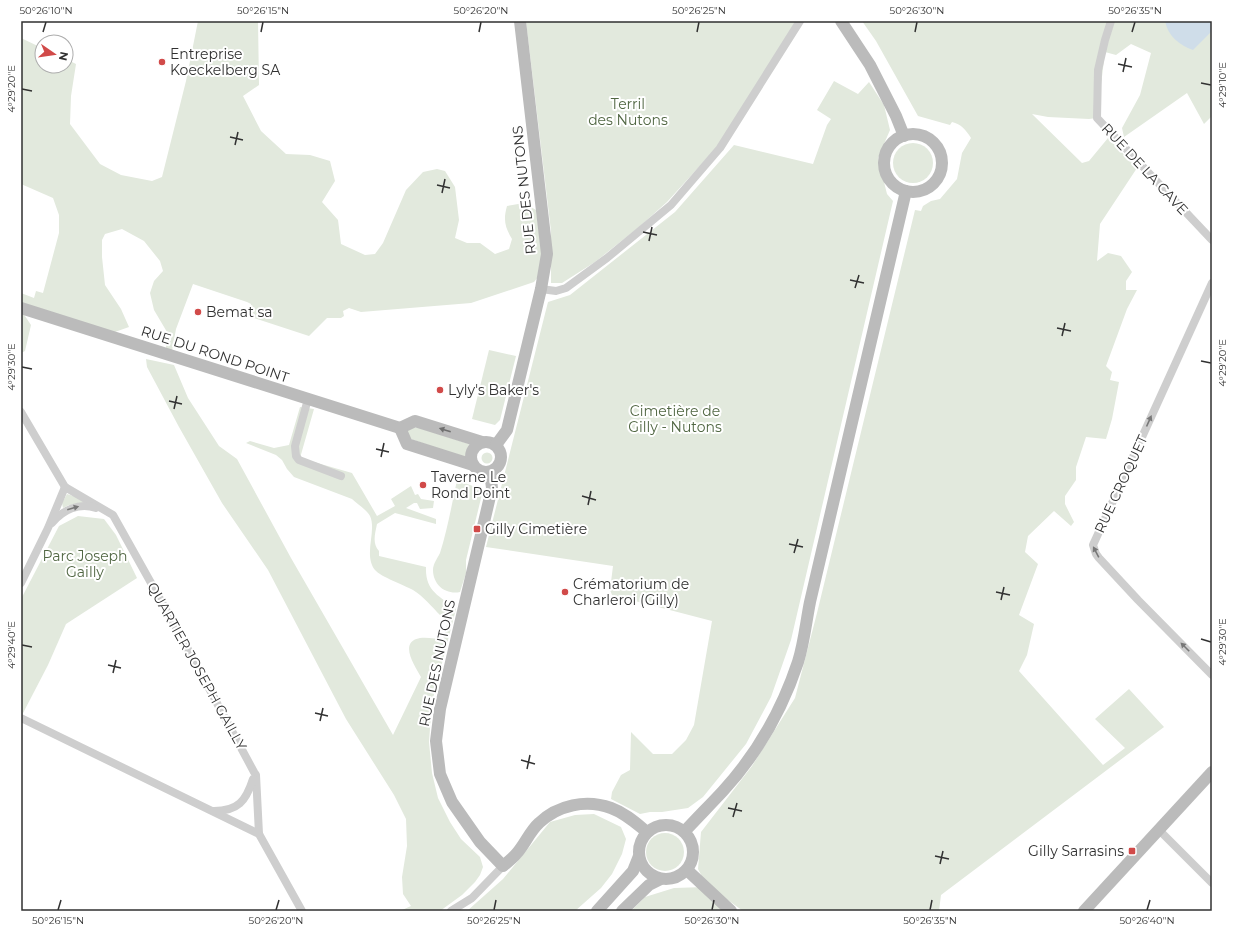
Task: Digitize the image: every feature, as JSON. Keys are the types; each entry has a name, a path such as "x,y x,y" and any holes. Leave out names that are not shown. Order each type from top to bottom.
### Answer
{"street":[{"name":"RUE DES NUTONS","path":"496,445 506,430 541,289 546,254 520,21"},
{"path":"541,289 556,292 566,288 607,258 671,205 720,148 800,21"},
{"name":"RUE DE LA CAVE","path":"1111,21 1098,70 1097,118 1212,240"},
{"path":"841,22 870,65 896,116 904,136"},
{"path":"913,134 923,136 932,141 938,148 942,158 942,168 939,177 933,185 924,190 906,192 890,181 886,173 884,164 889,147 904,136 913,134"},
{"path":"685,831 744,765 767,731 782,704 798,661 810,602 906,192"},
{"name":"RUE CROQUET","path":"1212,283 1093,545 1096,554 1104,563 1138,600 1212,675"},
{"name":"RUE DU ROND POINT","path":"21,308 400,428"},
{"path":"21,314 36,313"},
{"path":"308,399 295,446 296,456 299,460 341,476"},
{"name":"QUARTIER JOSEPH GAILLY","path":"21,412 65,487 113,515 256,775 258,834 302,911"},
{"path":"473,465 407,444 400,428 415,421 496,445 502,455 501,460 498,468 490,472 481,472 476,470 473,465 470,460 473,449 477,444 482,442"},
{"name":"RUE DES NUTONS","path":"490,472 492,488 440,709 436,741 440,774 452,802 480,842 503,866"},
{"path":"21,583 48,528 65,487"},
{"path":"48,528 60,514 67,509 90,506 105,510"},
{"path":"21,718 258,834"},
{"path":"213,811 236,807 242,802 249,792 254,772"},
{"path":"1084,911 1212,772"},
{"path":"451,911 472,898 516,853 538,823 557,810 575,804 592,803 611,808 630,818 647,832"},
{"path":"622,911 649,885 661,879 675,878 687,870 692,861 694,850 691,840 685,831 678,826 670,824 662,824 647,832 639,847 639,856 643,867 651,875 661,879"},
{"path":"1159,830 1212,883"},
{"path":"597,911 633,871 639,856"},
{"path":"687,870 731,911"}],"green space":[{"path":"198,21 258,21 259,85 243,96 261,131 286,154 310,155 330,161 335,181 322,202 338,220 341,244 365,255 375,254 383,243 406,190 423,172 437,169 445,171 455,187 459,220 455,238 467,243 480,243 495,254 509,249 512,239 505,223 507,206 524,203 536,210 542,254 542,272 534,282 471,303 361,312 349,308 343,311 344,316 341,318 327,318 309,336 251,317 251,304 193,284 176,329 172,351 166,348 167,332 154,310 150,293 154,281 163,271 160,261 144,241 122,229 105,234 102,240 102,257 105,285 121,309 129,327 112,333 21,305 21,293 34,298 36,291 43,293 59,233 59,215 53,198 21,184 21,38 34,44 34,74 74,74 74,63 76,64 71,96 70,124 100,164 121,175 152,181 162,177 186,81"},
{"name":"Terril des Nutons","path":"526,21 796,21 717,147 667,202 639,227 595,262 562,283 551,283 551,231"},
{"path":"862,21 1212,21 1212,116 1204,124 1187,93 1124,137 1122,128 1140,95 1151,53 1131,44 1116,55 1105,52 1097,118 1048,117 1032,114 1082,163 1089,161 1108,138 1137,168 1100,224 1097,261 1108,253 1121,256 1132,272 1126,281 1126,290 1137,290 1127,309 1106,366 1112,372 1110,380 1119,382 1112,419 1106,439 1086,437 1076,467 1076,480 1065,496 1065,504 1074,522 1071,526 1054,511 1028,536 1025,552 1038,564 1019,615 1034,624 1027,655 1019,671 1103,765 1125,748 1095,719 1129,689 1164,727 941,895 939,911 743,911 706,884 698,869 701,832 752,766 795,698 915,210 921,211 923,206 931,201 940,199 957,179 962,153 971,138 958,124 952,122 950,125 918,116 876,41"},
{"name":"Cimetière de Gilly - Nutons","path":"834,81 858,94 869,82 884,105 890,130 878,158 887,194 893,201 791,640 771,697 746,744 703,797 688,808 640,814 611,799 612,792 621,775 630,770 631,732 653,754 672,754 686,740 694,725 712,621 612,595 610,590 613,566 486,547 548,302 570,295 675,212 734,145 813,164 827,125 831,119 817,110"},
{"path":"913,143 927,149 933,163 927,177 913,183 899,177 893,163 899,149"},
{"path":"23,313 31,325 25,351 21,353 21,318"},
{"path":"489,350 516,356 500,420 495,425 472,419"},
{"path":"146,359 174,365 188,398 219,446 237,459 291,558 393,735 421,677 410,655 410,644 413,640 420,638 443,640 450,613 440,615 417,592 393,581 375,570 370,557 372,522 369,514 352,499 294,477 282,460 276,455 246,443 250,441 274,448 289,445 300,407 314,409 300,458 352,473 377,516 395,506 391,499 411,486 415,495 418,494 421,499 434,501 433,508 420,509 417,503 414,503 406,508 436,519 436,524 395,513 377,524 375,545 379,551 379,556 426,567 428,582 434,592 456,609 432,702 429,742 432,773 438,798 450,822 461,839 480,857 483,867 475,882 462,895 440,911 400,911 411,906 403,894 402,877 407,846 406,819 394,795 346,719 268,570 222,503 179,427 147,367"},
{"path":"413,427 469,444 465,458 411,439 406,434 408,430"},
{"path":"487,452 491,454 493,458 491,462 487,464 483,462 481,458 483,454"},
{"path":"457,480 483,490 466,560 466,573 460,592 455,593 441,588 435,580 433,568 440,553 445,536"},
{"path":"67,494 83,499 88,503 69,505 63,508 62,503"},
{"name":"Parc Joseph Gailly","path":"78,516 104,519 116,535 137,578 66,624 48,665 21,717 21,599 59,526"},
{"path":"594,814 621,827 626,839 622,854 612,874 601,888 575,911 467,911 503,879 550,822 575,815"},
{"path":"661,833 669,833 679,838 683,845 683,859 679,866 669,871 661,871 651,866 649,863 646,856 646,848 651,838 654,836"},
{"path":"705,887 726,911 631,911 645,897 674,888"}],"shaded area":[{"path":"1165,21 1212,21 1212,31 1193,50 1179,43 1171,35"}],"place":[{"name":"Entreprise Koeckelberg SA","path":"162,62"},
{"name":"Bemat sa","path":"198,312"},
{"name":"Lyly's Baker's","path":"440,390"},
{"name":"Taverne Le Rond Point","path":"423,485"},
{"name":"Gilly Cimetière","path":"477,529"},
{"name":"Crématorium de Charleroi (Gilly)","path":"565,592"},
{"name":"Gilly Sarrasins","path":"1132,851"}]}
